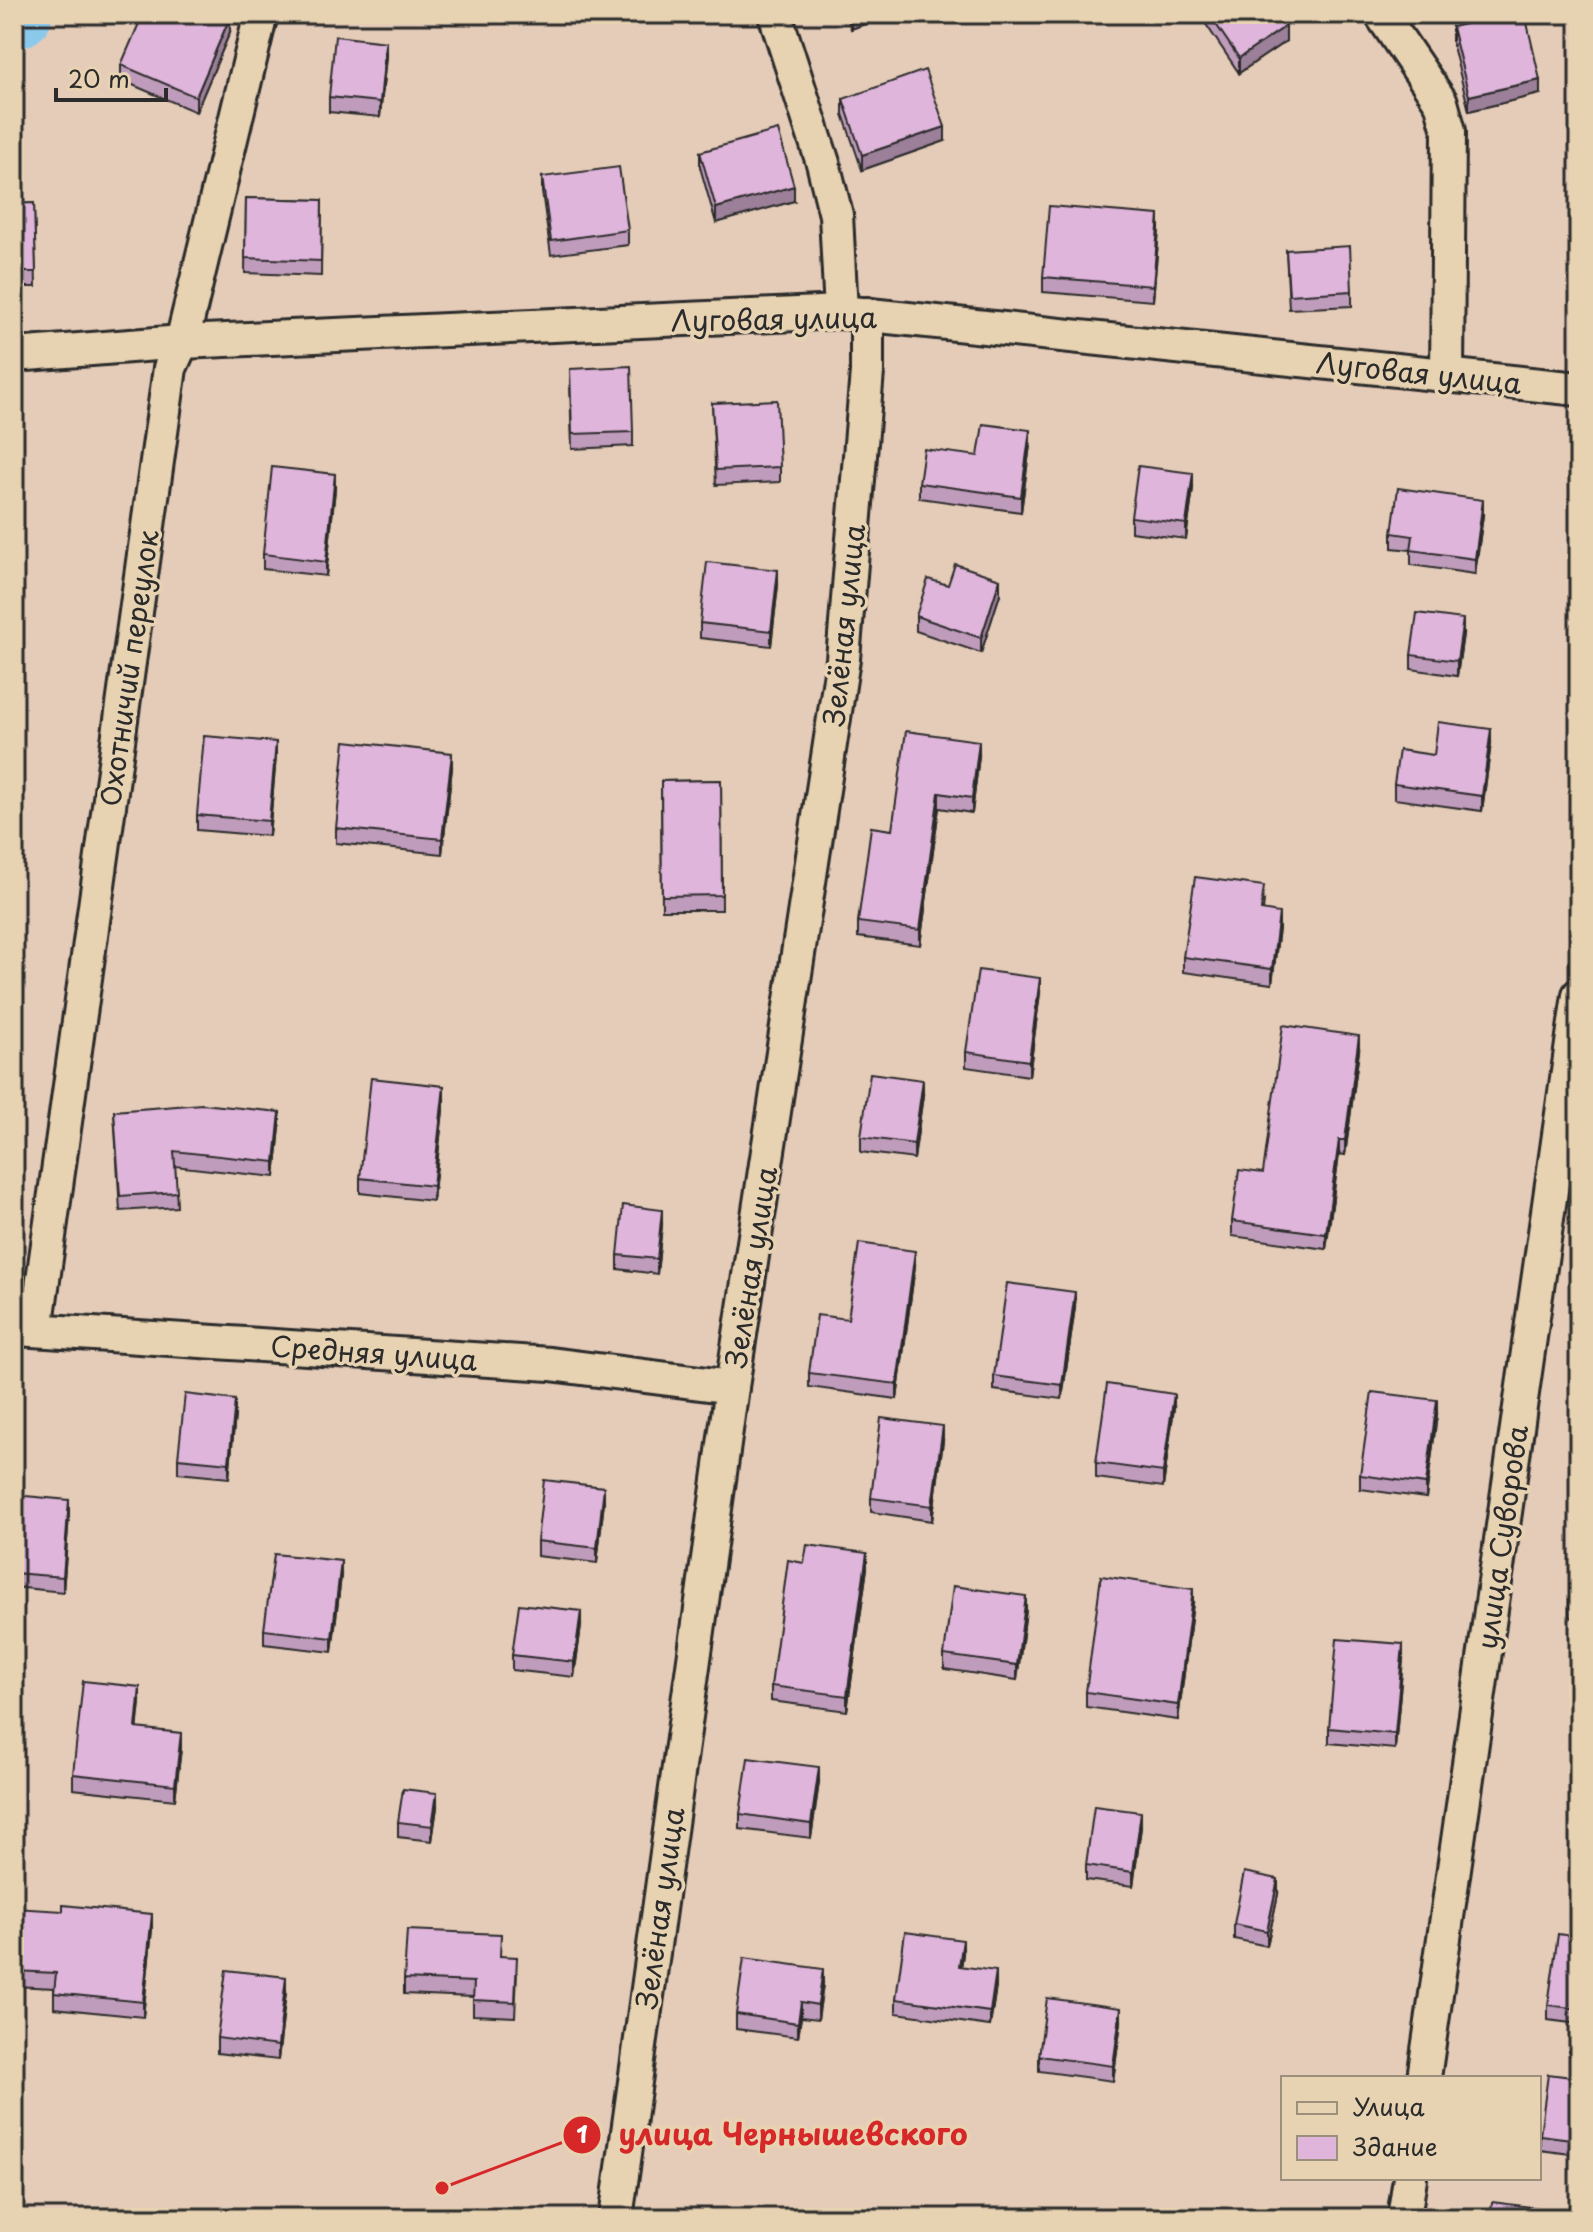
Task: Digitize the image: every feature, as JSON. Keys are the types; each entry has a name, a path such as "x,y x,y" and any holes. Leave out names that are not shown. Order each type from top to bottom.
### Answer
{"street":[{"name":"Охотничий переулок","path":"25,1329 170,368 182,342 261,14"},
{"name":"Зелёная улица","path":"616,2218 732,1387 843,659 867,372 823,163 775,14"},
{"path":"1381,14 1441,102 1449,131 1447,376"},
{"name":"Луговая улица","path":"14,355 182,342 854,313 1579,389"},
{"name":"улица Суворова","path":"1424,2076 1579,995"},
{"name":"Средняя улица","path":"25,1329 550,1364 732,1387"},
{"path":"1404,2218 1410,2180"}],"building":[{"path":"143,14 223,14 230,17 196,97 121,65"},
{"path":"1209,14 1277,14 1286,26 1239,58"},
{"path":"1509,14 1525,14 1540,80 1469,96 1452,27"},
{"path":"335,36 386,42 380,102 329,97"},
{"path":"925,70 945,127 862,155 843,99"},
{"path":"778,130 794,186 716,208 700,152"},
{"path":"619,167 628,230 551,241 542,177"},
{"path":"246,198 322,200 321,261 245,258"},
{"path":"34,203 36,272 14,272 14,204"},
{"path":"1049,206 1159,215 1153,286 1043,277"},
{"path":"1350,246 1352,291 1289,295 1286,250"},
{"path":"631,366 633,432 572,434 570,369"},
{"path":"777,400 780,467 716,470 712,403"},
{"path":"983,424 1030,430 1021,497 919,483 924,449 978,456"},
{"path":"1138,466 1193,473 1186,524 1131,517"},
{"path":"272,467 335,474 326,562 263,554"},
{"path":"1398,488 1483,500 1475,559 1411,550 1413,536 1392,533"},
{"path":"707,562 778,570 771,631 700,623"},
{"path":"955,564 1000,579 981,638 916,616 928,579 948,585"},
{"path":"1417,613 1463,619 1457,661 1411,655"},
{"path":"1438,722 1491,729 1482,796 1394,784 1399,750 1434,755"},
{"path":"906,731 979,741 972,798 939,793 920,930 858,922 871,827 892,830"},
{"path":"204,736 276,742 269,821 197,815"},
{"path":"345,741 452,753 442,839 336,828"},
{"path":"721,780 722,895 662,896 661,781"},
{"path":"1195,877 1264,886 1261,910 1279,913 1272,969 1183,957"},
{"path":"978,970 1040,978 1029,1061 966,1052"},
{"path":"1283,1025 1359,1036 1345,1140 1339,1140 1326,1234 1232,1221 1239,1170 1263,1173"},
{"path":"870,1073 923,1080 914,1144 861,1137"},
{"path":"371,1078 444,1086 433,1186 360,1178"},
{"path":"202,1104 280,1112 275,1162 174,1151 177,1192 120,1196 114,1111"},
{"path":"623,1205 662,1210 657,1259 618,1255"},
{"path":"859,1243 915,1251 897,1384 809,1373 817,1315 848,1319"},
{"path":"1007,1283 1075,1292 1062,1385 994,1376"},
{"path":"1107,1384 1174,1394 1163,1472 1096,1463"},
{"path":"1372,1392 1437,1400 1426,1484 1360,1475"},
{"path":"185,1394 235,1400 229,1463 178,1458"},
{"path":"881,1418 943,1426 932,1506 871,1498"},
{"path":"544,1480 604,1487 597,1548 537,1541"},
{"path":"14,1495 69,1500 63,1577 14,1573"},
{"path":"807,1545 867,1553 847,1696 771,1686 788,1560 804,1563"},
{"path":"1576,1548 1579,1548 1579,1604 1569,1603"},
{"path":"274,1554 341,1561 332,1638 264,1630"},
{"path":"1101,1576 1193,1589 1178,1705 1086,1692"},
{"path":"953,1586 1026,1596 1017,1665 944,1655"},
{"path":"519,1604 581,1611 574,1662 512,1655"},
{"path":"1337,1639 1403,1644 1395,1734 1329,1728"},
{"path":"83,1681 140,1687 136,1728 181,1733 175,1785 73,1774"},
{"path":"748,1758 819,1767 811,1824 740,1814"},
{"path":"403,1789 437,1793 432,1826 398,1822"},
{"path":"1094,1806 1141,1812 1133,1872 1086,1865"},
{"path":"1244,1872 1278,1879 1267,1931 1234,1924"},
{"path":"63,1905 152,1914 143,2002 54,1993 56,1973 14,1971 14,1908 63,1911"},
{"path":"407,1930 501,1934 500,1956 517,1957 515,2002 473,2000 474,1982 404,1979"},
{"path":"905,1932 963,1940 959,1966 996,1971 990,2012 896,1999"},
{"path":"1558,1934 1579,1937 1579,2009 1548,2005"},
{"path":"744,1958 823,1969 818,2005 801,2002 798,2023 736,2014"},
{"path":"226,1970 286,1977 278,2046 217,2038"},
{"path":"1047,1998 1121,2008 1113,2066 1039,2056"},
{"path":"1548,2074 1579,2078 1579,2140 1541,2135"},
{"path":"1492,2202 1555,2210 1554,2218 1490,2218"}],"waterway":[{"path":"14,16 19,14"}],"place":[{"name":"улица Чернышевского","path":"442,2188"}]}
